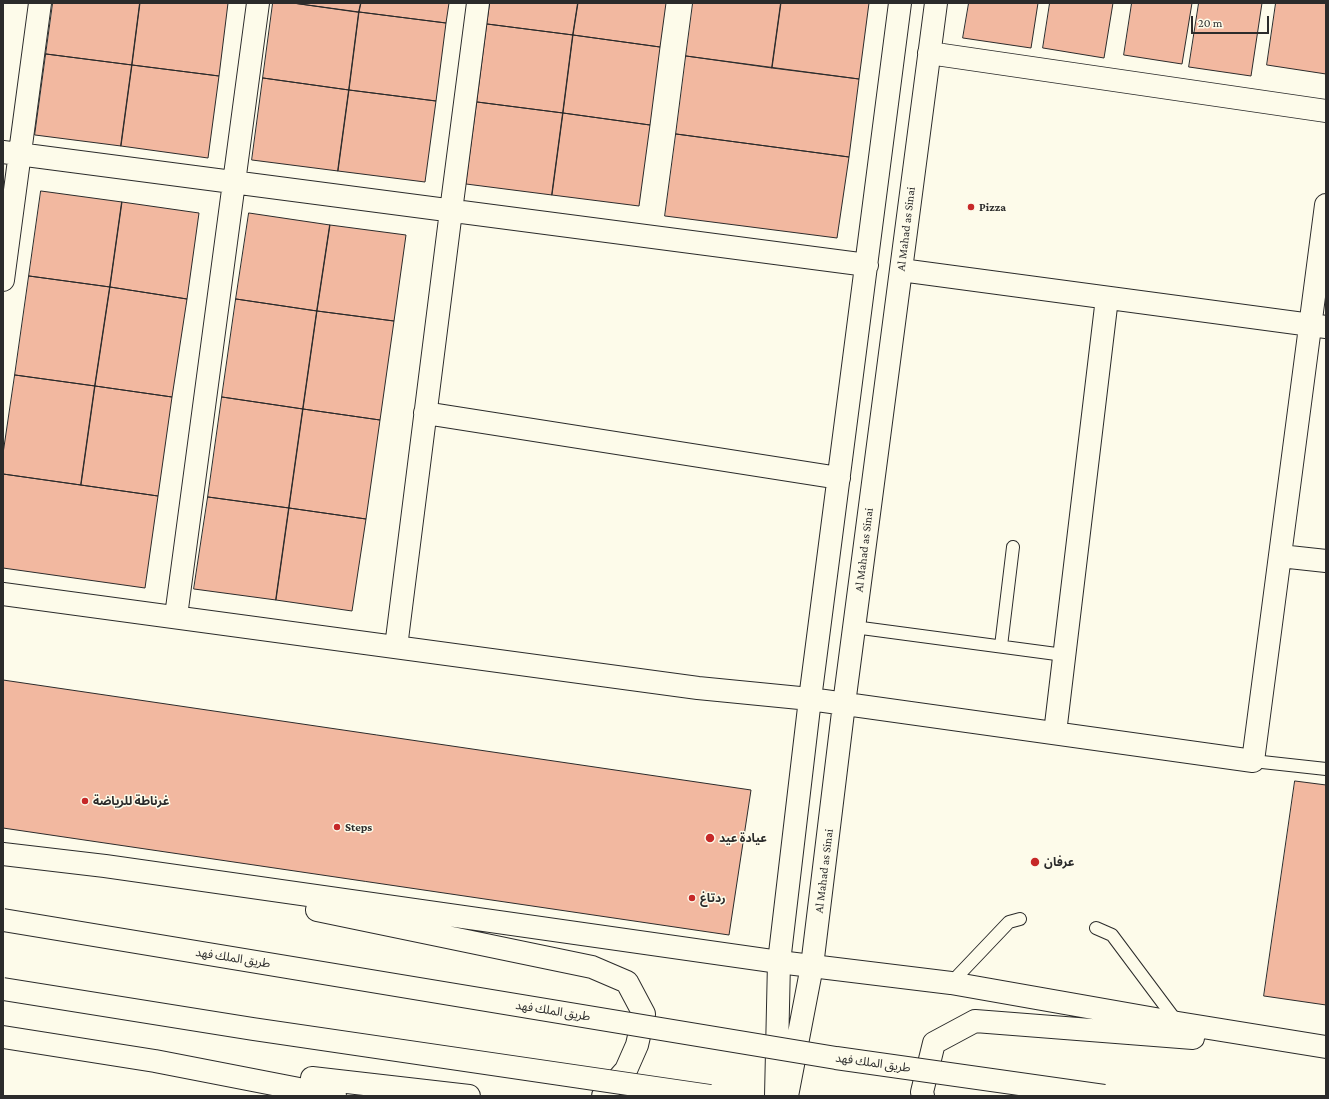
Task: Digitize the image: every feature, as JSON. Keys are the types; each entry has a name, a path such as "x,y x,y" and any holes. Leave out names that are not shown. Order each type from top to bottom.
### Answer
{"main road":[{"path":"3,280 12,153 40,3"},
{"path":"176,616 258,3"},
{"path":"396,647 478,3"},
{"path":"776,1096 779,962 810,699 900,3"},
{"name":"Al Mahad as Sinai","path":"787,1096 812,966 844,704 936,3"},
{"path":"929,52 1326,111"},
{"path":"12,153 866,265"},
{"path":"3,594 176,616 698,688 810,699 1253,761 1280,556 1318,326 1326,205"},
{"path":"901,270 1318,326"},
{"path":"1055,733 1107,298"},
{"path":"426,413 839,478"},
{"path":"1280,556 1326,561"},
{"path":"3,854 105,866 779,962 951,983 1178,1023 1326,1047"},
{"path":"105,866 592,967 627,982 644,1014 637,1045 626,1070 603,1096"},
{"name":"طريق الملك فهد","path":"3,920 836,1058 1104,1096"},
{"path":"3,989 261,1030 710,1096"},
{"path":"923,1096 922,1092 934,1043 975,1021 1105,1032 1326,1047"},
{"path":"3,1037 155,1061 335,1096"},
{"path":"155,1061 469,1096"}],"lane":[{"path":"1000,646 1014,547"},
{"path":"854,627 1064,655"},
{"path":"1253,761 1326,769"},
{"path":"951,983 1009,922 1020,919"},
{"path":"1096,928 1112,935 1178,1023"}],"building":[{"path":"53,3 140,3 132,65 46,54"},
{"path":"140,3 228,3 219,76 132,65"},
{"path":"273,3 293,3 359,12 349,90 263,78"},
{"path":"293,3 361,3 359,12"},
{"path":"361,3 449,3 446,23 359,12"},
{"path":"490,3 578,3 573,35 487,24"},
{"path":"578,3 666,3 660,47 573,35"},
{"path":"693,3 781,3 772,68 686,56"},
{"path":"781,3 869,3 859,79 772,68"},
{"path":"969,3 1038,3 1031,48 963,38"},
{"path":"1050,3 1113,3 1104,58 1043,48"},
{"path":"1132,3 1192,3 1182,64 1124,55"},
{"path":"1199,3 1262,3 1251,76 1189,67"},
{"path":"1276,3 1326,3 1326,74 1267,65"},
{"path":"359,12 446,23 436,101 349,90"},
{"path":"487,24 573,35 563,113 477,102"},
{"path":"573,35 660,47 650,125 563,113"},
{"path":"46,54 132,65 121,146 35,135"},
{"path":"686,56 859,79 849,157 676,134"},
{"path":"132,65 219,76 208,158 121,146"},
{"path":"263,78 349,90 338,171 252,160"},
{"path":"349,90 436,101 425,182 338,171"},
{"path":"477,102 563,113 552,195 466,184"},
{"path":"563,113 650,125 639,206 552,195"},
{"path":"676,134 849,157 837,238 665,216"},
{"path":"41,191 122,202 110,287 29,276"},
{"path":"122,202 199,213 187,299 110,287"},
{"path":"249,213 330,225 317,311 236,299"},
{"path":"330,225 406,235 394,321 317,311"},
{"path":"29,276 110,287 95,386 15,375"},
{"path":"110,287 187,299 172,397 95,386"},
{"path":"236,299 317,311 303,409 222,397"},
{"path":"317,311 394,321 380,420 303,409"},
{"path":"15,375 95,386 81,485 3,474 3,454"},
{"path":"95,386 172,397 158,496 81,485"},
{"path":"222,397 303,409 289,508 208,497"},
{"path":"303,409 380,420 366,519 289,508"},
{"path":"3,474 158,496 145,588 3,568"},
{"path":"208,497 289,508 276,600 194,589"},
{"path":"289,508 366,519 352,611 276,600"},
{"path":"3,680 751,790 729,935 3,828"},
{"path":"1295,781 1326,785 1326,1005 1264,996"}],"place":[{"name":"Pizza","path":"971,207"},
{"name":"غرناطة للرياضة","path":"85,801"},
{"name":"Steps","path":"337,827"},
{"name":"عيادة عيد","path":"710,838"},
{"name":"عرفان","path":"1035,862"},
{"name":"ردتاغ","path":"692,898"}]}
